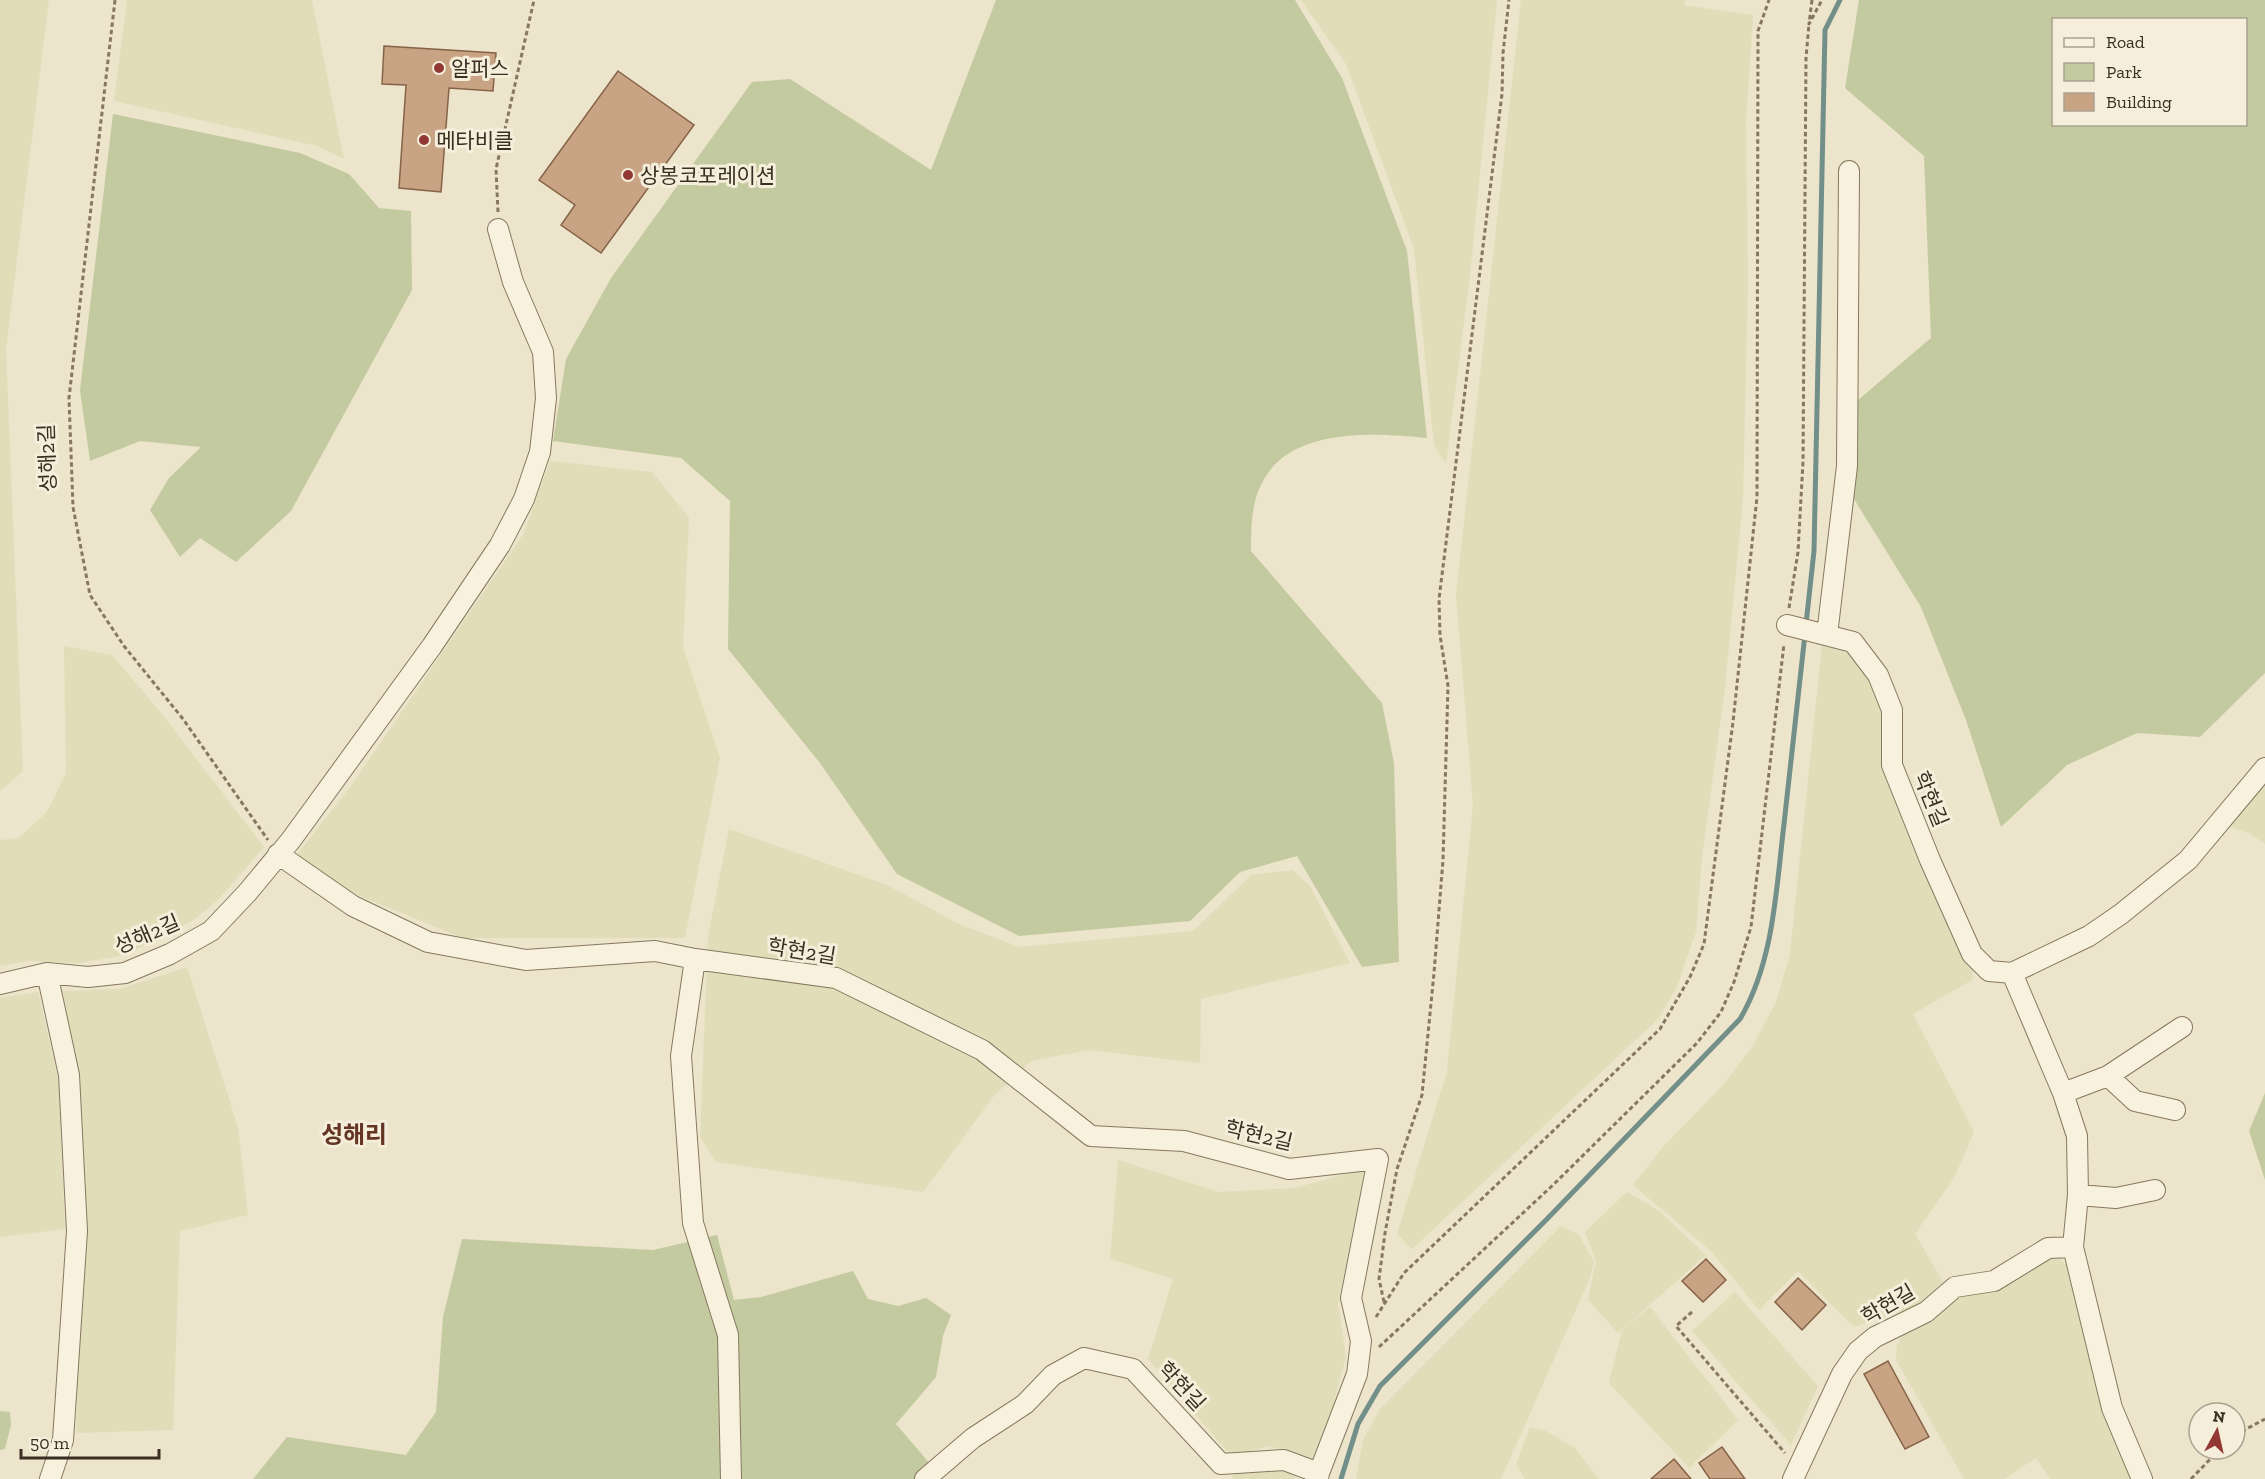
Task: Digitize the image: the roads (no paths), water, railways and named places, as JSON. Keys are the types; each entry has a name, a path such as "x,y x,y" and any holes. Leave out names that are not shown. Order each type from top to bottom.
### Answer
{"street":[{"path":"1827,635 1847,466 1849,171"},
{"name":"성해2길","path":"0,984 47,973 88,976 125,973 170,954 212,931 247,893 278,854 432,646 500,545 524,499 540,452 546,398 543,352 513,282 498,229"},
{"name":"학현길","path":"1787,625 1853,642 1878,675 1892,710 1892,765 1930,860 1972,954 1989,971 2012,973"},
{"path":"2142,1479 2112,1408 2073,1247 2078,1195 2077,1136 2062,1093 2012,973 2090,936 2188,860 2265,768"},
{"name":"학현2길","path":"278,854 353,906 428,942 526,960 655,951 695,959 836,978 982,1050 1091,1136 1184,1141 1289,1169 1378,1159 1351,1298 1361,1341 1357,1374 1318,1476"},
{"path":"695,959 681,1056 690,1190 693,1223 728,1335 731,1479"},
{"path":"47,973 69,1075 77,1231 63,1440 50,1479"},
{"path":"2062,1093 2108,1076 2182,1027"},
{"path":"2108,1076 2135,1101 2175,1110"},
{"path":"2078,1195 2116,1198 2155,1190"},
{"name":"학현길","path":"1795,1474 1820,1416 1842,1374 1858,1351 1875,1337 1926,1312 1955,1287 1994,1281 2048,1248 2073,1247"},
{"name":"학현길","path":"925,1479 973,1438 1024,1404 1053,1375 1084,1358 1133,1369 1221,1464 1284,1460 1318,1476"}],"waterway":[{"path":"1806,624 1814,551 1825,30 1840,0"},
{"path":"1341,1479 1358,1424 1380,1386 1547,1219 1740,1019 1760,973 1772,924 1805,634"}],"place":[{"name":"알퍼스","path":"439,68"},
{"name":"메타비클","path":"424,140"},
{"name":"상봉코포레이션","path":"628,175"}],"district":[{"name":"성해리","path":"354,1134"}]}
